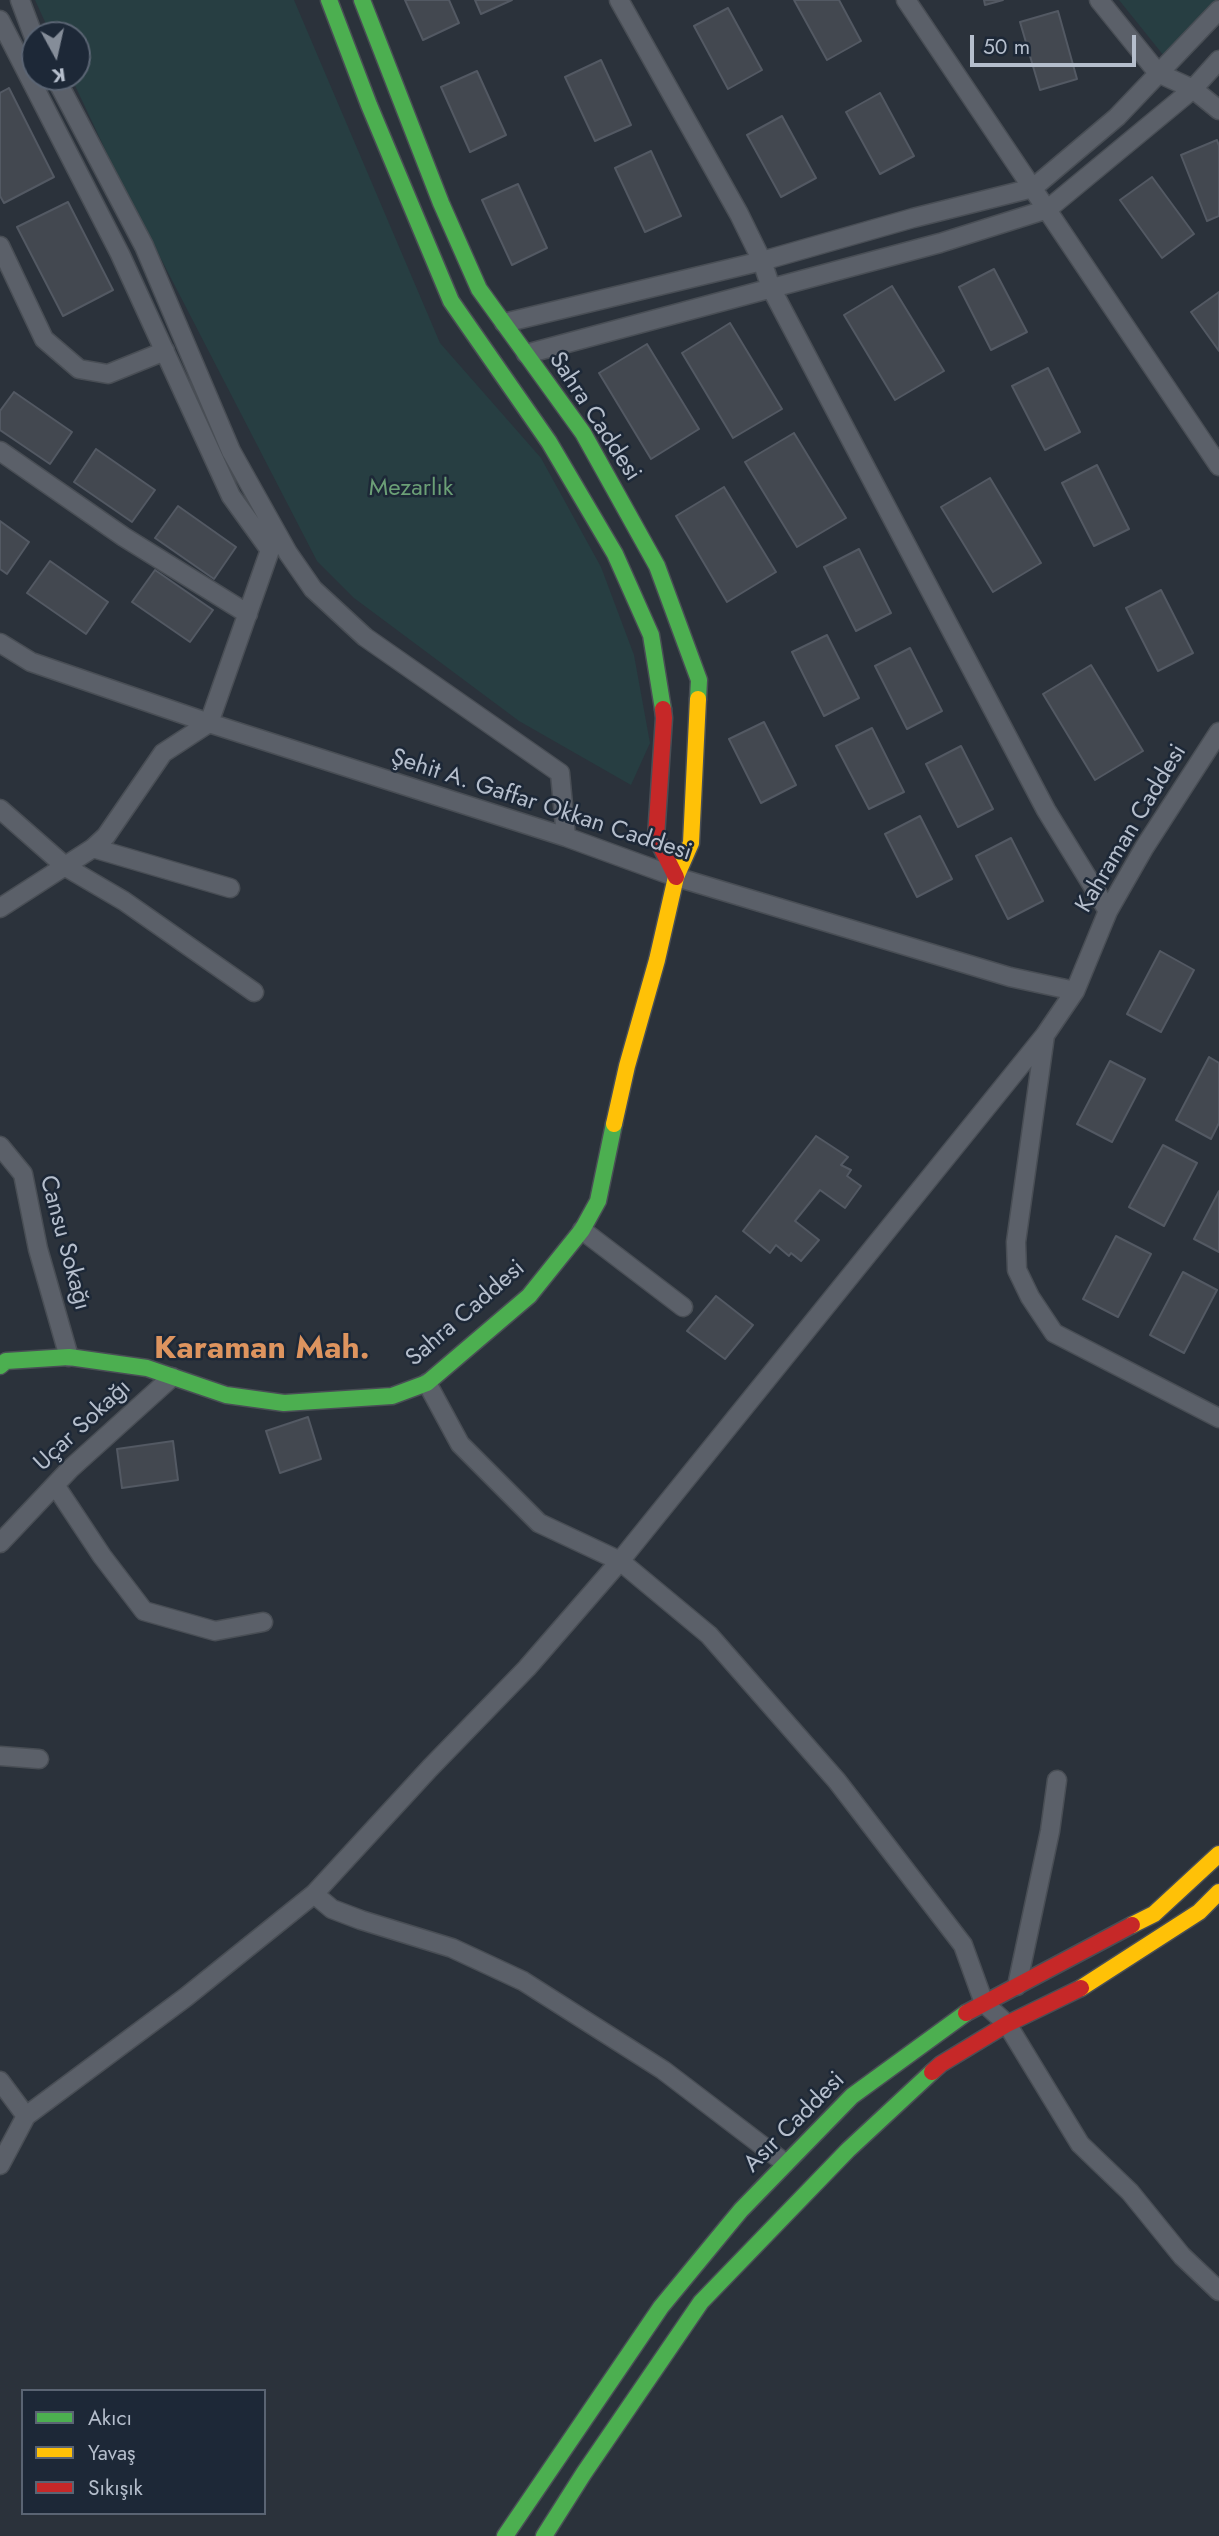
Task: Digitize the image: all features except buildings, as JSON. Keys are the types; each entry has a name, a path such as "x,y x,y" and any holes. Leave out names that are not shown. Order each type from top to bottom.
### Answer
{"street":[{"path":"20,0 28,21"},
{"path":"329,0 369,105 451,301 555,453 615,554 651,635 664,718 656,837 676,877"},
{"name":"Sahra Caddesi","path":"0,1366 6,1361 69,1357 147,1368 226,1395 284,1403 393,1396 427,1383 529,1296 582,1230 598,1201 627,1066 657,960 676,877 691,843 699,680 657,566 583,433 479,289 362,0"},
{"path":"619,0 732,202 762,261 771,288 1046,810 1108,911"},
{"path":"906,0 1219,466"},
{"path":"1099,0 1158,73 1193,89 1219,110"},
{"path":"504,323 762,261 913,218 1033,188 1117,117 1219,10"},
{"path":"0,20 120,254 231,496 270,550 209,723 163,753 106,836 93,848 0,908"},
{"path":"526,354 940,243 1048,209 1193,89 1219,60"},
{"path":"62,91 144,246 231,451 288,553 313,589 365,638 560,773 566,837"},
{"path":"0,246 44,339 79,369 108,374 165,351"},
{"path":"0,451 124,537 248,614"},
{"name":"Şehit A. Gaffar Okkan Caddesi","path":"0,643 31,662 209,723 566,837 676,877 1010,977 1075,991"},
{"name":"Kahraman Caddesi","path":"26,2116 186,1997 314,1894 527,1668 620,1561 1045,1035 1075,991 1108,911 1144,848 1219,732"},
{"path":"0,809 66,867 124,901 254,992"},
{"path":"93,848 230,888"},
{"path":"1045,1035 1016,1241 1017,1270 1030,1297 1054,1333 1219,1418"},
{"name":"Cansu Sokağı","path":"0,1146 23,1174 38,1249 69,1357"},
{"path":"582,1230 683,1307"},
{"name":"Uçar Sokağı","path":"0,1543 55,1485 173,1377"},
{"path":"427,1383 460,1444 539,1523 620,1561 709,1635 837,1782 963,1945 984,2003 1007,2024 1080,2144 1130,2192 1182,2256 1219,2291"},
{"path":"55,1485 102,1556 144,1611 215,1631 263,1622"},
{"path":"0,1756 39,1759"},
{"path":"1017,1986 1050,1831 1057,1780"},
{"name":"Asır Caddesi","path":"505,2536 661,2307 741,2210 852,2096 958,2017 1154,1914 1219,1854"},
{"path":"544,2536 701,2302 848,2150 941,2064 1007,2024 1094,1981 1199,1912 1219,1892"},
{"path":"314,1894 332,1909 452,1948 523,1981 663,2070 785,2163"},
{"path":"0,2081 26,2116 0,2165"}],"green space":[{"name":"Mezarlık","path":"35,0 294,0 440,343 541,458 601,567 634,655 650,743 631,785 519,721 354,598 317,561 111,162 78,91 91,91 91,21 45,21"},
{"path":"1119,0 1217,0 1164,56"}],"traffic: fast":[{"path":"329,0 369,105 451,301 549,442 615,554 651,635 663,709"},
{"path":"362,0 441,203 479,289 583,433 657,566 699,680 698,699"},
{"path":"0,1366 6,1361 69,1357 147,1368 226,1395 284,1403 392,1396 427,1383 529,1296 582,1230 598,1201 614,1124"},
{"path":"505,2536 661,2307 741,2210 852,2096 966,2013"},
{"path":"544,2536 701,2302 848,2150 932,2072"}],"traffic: slow":[{"path":"614,1124 676,877 691,843 698,699"},
{"path":"1132,1925 1154,1914 1219,1854"},
{"path":"1081,1988 1199,1912 1219,1892"}],"traffic: jam":[{"path":"663,709 656,837 676,877"},
{"path":"966,2013 1132,1925"},
{"path":"932,2072 1007,2024 1081,1988"}],"district":[{"name":"Karaman Mah.","path":"262,1350"}]}
